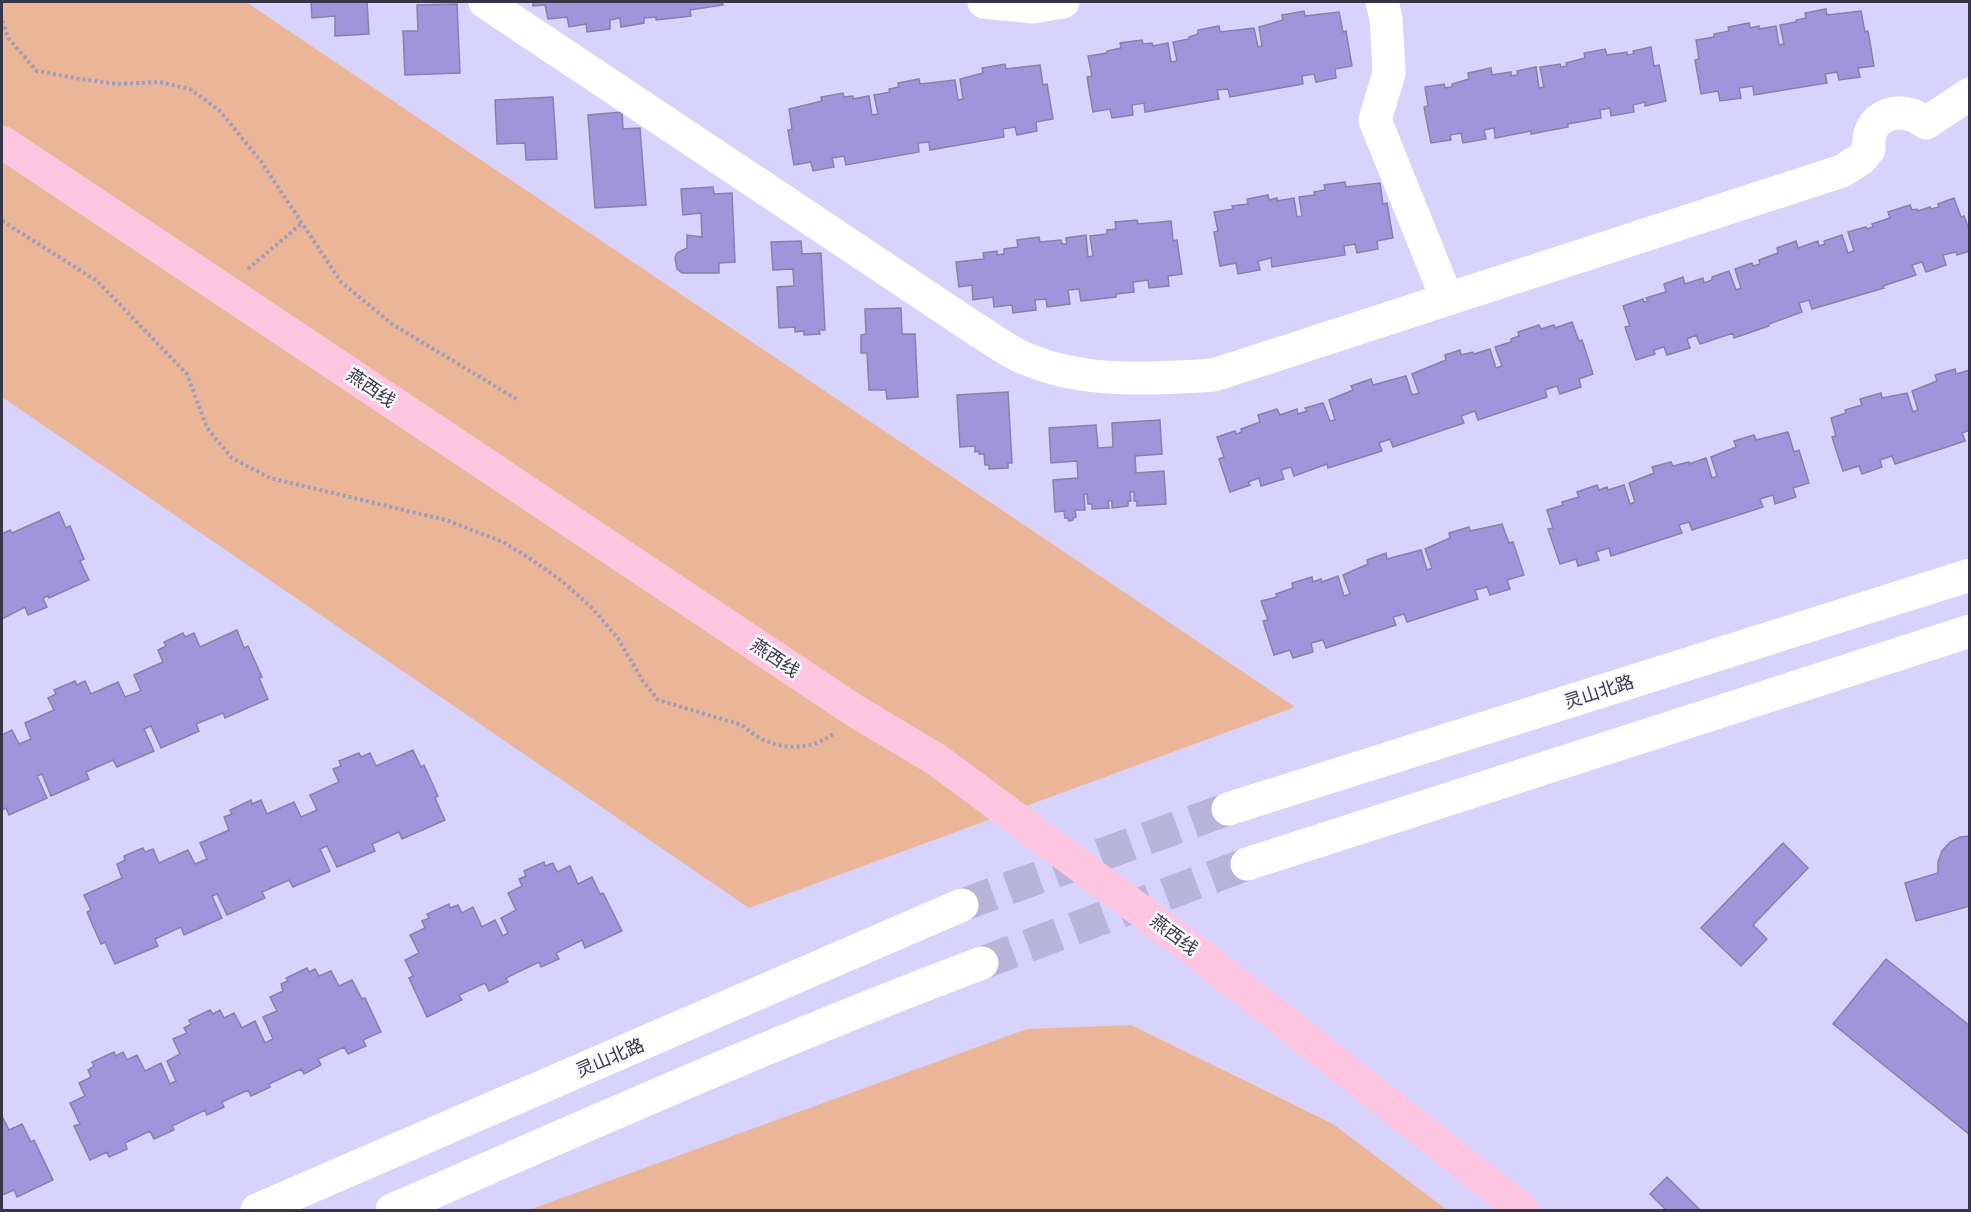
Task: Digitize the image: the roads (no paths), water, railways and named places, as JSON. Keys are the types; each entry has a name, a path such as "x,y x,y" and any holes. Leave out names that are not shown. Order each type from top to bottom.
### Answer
{"main road":[{"name":"燕西线","path":"2,142 855,711 937,760 1195,951 1522,1210"}],"street":[{"path":"485,2 980,332 1023,358 1056,369 1090,376 1123,378 1214,375 1842,171 1861,159 1869,148 1868,138 1881,119 1891,113 1900,112 1910,113 1926,123 1970,94"},
{"path":"984,2 1033,7 1062,2"},
{"path":"1382,2 1386,18 1389,73 1375,120 1447,299"},
{"name":"灵山北路","path":"1228,809 1970,575"},
{"path":"1247,864 1970,631"},
{"name":"灵山北路","path":"256,1210 962,905"},
{"path":"392,1210 744,1057 982,963"}],"tunnel":[{"path":"962,905 1228,809"},
{"path":"982,963 1247,864"}]}
